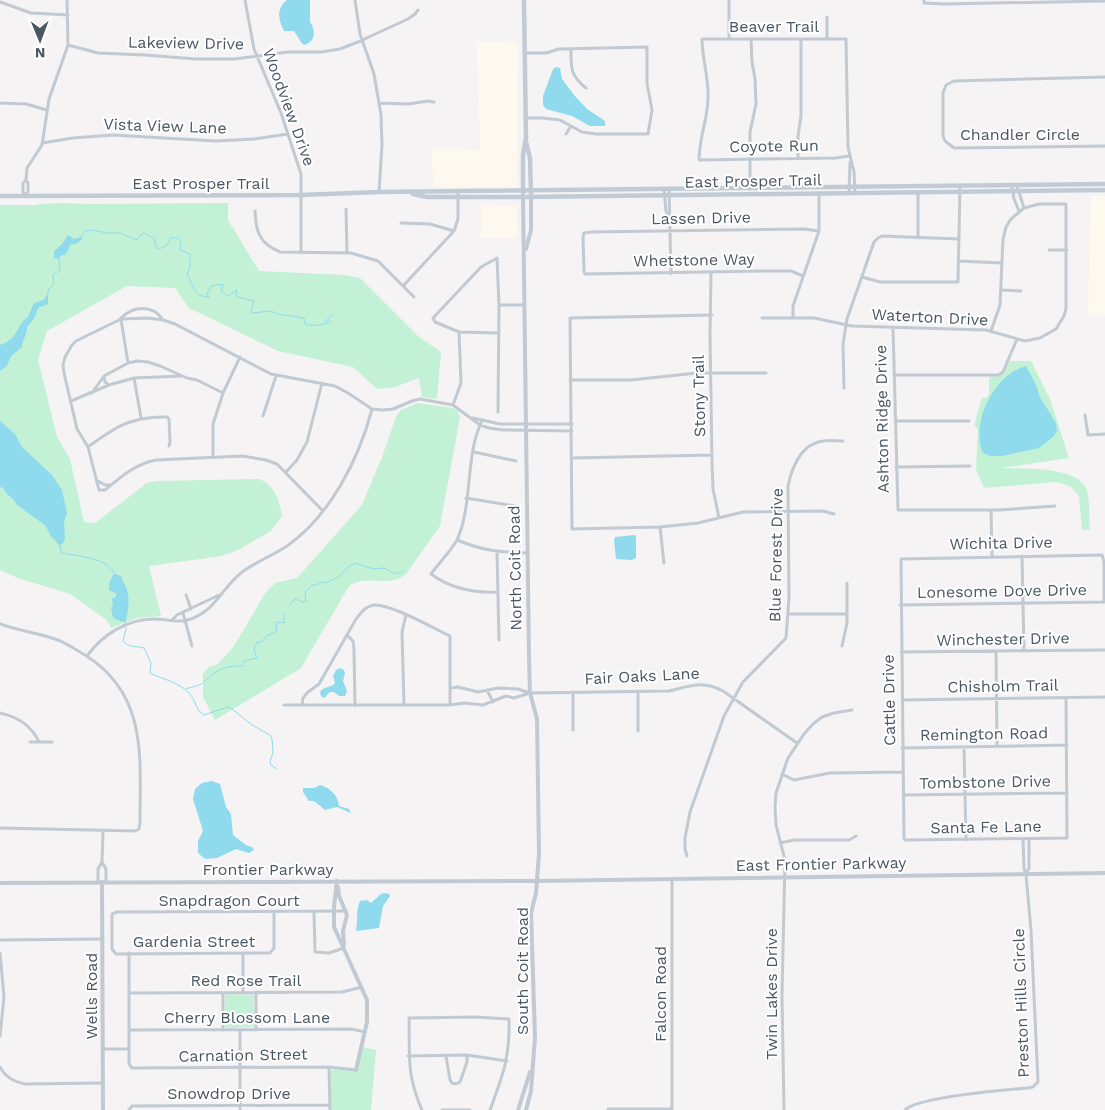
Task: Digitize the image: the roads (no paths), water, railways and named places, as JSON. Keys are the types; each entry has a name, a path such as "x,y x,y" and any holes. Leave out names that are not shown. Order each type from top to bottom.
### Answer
{"main road":[{"name":"North Coit Road","path":"523,197 523,155 526,138 524,0"},
{"name":"North Coit Road","path":"526,138 530,158 531,197"},
{"name":"East Prosper Trail","path":"0,196 301,195 401,192 426,197 523,191 750,188 849,190 960,189 1105,184"},
{"name":"East Prosper Trail","path":"1015,188 1105,190"},
{"name":"East Prosper Trail","path":"855,190 918,192 960,189"},
{"name":"East Prosper Trail","path":"458,194 531,197 819,193 849,190"}],"street":[{"path":"25,195 28,192 26,180 28,164 42,143 46,110 54,81 68,45 67,0"},
{"name":"Woodview Drive","path":"245,0 256,57 281,113 301,174 301,253"},
{"path":"355,0 362,41 374,74 379,103 382,139 379,192"},
{"path":"729,0 729,39"},
{"path":"924,0 924,4 1105,1"},
{"path":"0,2 31,13 68,15"},
{"name":"Lakeview Drive","path":"68,45 90,52 108,54 145,54 214,60 256,57 288,52 327,51 350,46 362,41 408,19 418,10"},
{"path":"827,17 827,39"},
{"path":"750,194 750,132 756,104 751,38"},
{"name":"Beaver Trail","path":"699,160 700,140 708,98 702,54 702,39 846,39 849,156"},
{"path":"798,158 798,136 801,116 800,39"},
{"path":"525,53 571,48 647,47 647,83 652,110 648,134 596,134 582,132 560,120 526,118"},
{"path":"571,48 572,72 586,88"},
{"name":"Chandler Circle","path":"1105,77 954,81 946,85 942,93 943,136 945,141 954,148 1105,146"},
{"path":"379,103 434,102"},
{"path":"0,103 26,104 46,110"},
{"path":"566,134 571,126"},
{"name":"Vista View Lane","path":"42,143 73,138 105,136 148,136 216,141 254,139 288,134"},
{"path":"849,156 849,190"},
{"name":"Coyote Run","path":"699,160 849,156"},
{"path":"850,162 854,172 855,190"},
{"path":"991,331 1000,305 1006,227 1011,218 1024,208 1015,188"},
{"path":"1015,188 1019,211"},
{"path":"667,189 666,211 670,231 671,274"},
{"path":"862,277 880,282 958,282 960,189"},
{"path":"918,192 918,238"},
{"path":"792,318 793,306 819,231 819,193"},
{"path":"403,286 454,231 458,219 458,194"},
{"name":"North Coit Road","path":"523,197 525,254 523,305 530,693 537,719 539,853 537,881"},
{"name":"North Coit Road","path":"525,254 531,230 531,197"},
{"name":"Waterton Drive","path":"762,318 819,318 846,325 991,331 1026,341 1040,338 1056,328 1064,316 1066,308 1066,204 1039,204 1024,208"},
{"path":"346,209 347,253"},
{"path":"255,211 256,225 263,242 271,248 280,252 347,253 378,261 414,297"},
{"path":"401,223 430,224 454,231"},
{"name":"Lassen Drive","path":"586,274 584,271 584,233 804,229 819,231"},
{"path":"844,388 843,344 846,325 870,250 878,238 882,236 959,239"},
{"path":"1049,250 1067,250"},
{"path":"498,333 459,332 435,322 433,318 481,267 497,258 499,306 498,412"},
{"path":"958,261 1002,263"},
{"name":"Whetstone Way","path":"586,274 791,271 803,276"},
{"name":"Stony Trail","path":"711,273 713,489 720,518"},
{"path":"1002,290 1021,291"},
{"path":"499,306 523,305"},
{"path":"120,319 128,311 145,308 155,311 163,320"},
{"path":"712,315 570,318 572,529 660,527 698,523 743,512 823,511 834,514"},
{"path":"323,510 277,464 254,457 213,457 143,462 132,468 105,490 99,490 88,447 77,429 63,365 67,351 76,341 120,319 133,317 163,320 271,374 335,386 348,392 372,409 393,409 420,399 454,405 481,423 503,430 572,430"},
{"path":"120,319 128,363"},
{"name":"Ashton Ridge Drive","path":"893,327 898,510 991,510"},
{"path":"454,405 461,382 459,332"},
{"path":"894,375 998,375 1003,372 1017,339"},
{"path":"213,457 213,424 223,393 240,357"},
{"path":"92,393 104,376 128,363 148,362 197,380 223,393"},
{"path":"159,376 161,372 160,366"},
{"path":"570,380 630,380 680,374 766,373"},
{"path":"104,376 105,382 108,385"},
{"path":"71,401 108,385 134,378 182,376"},
{"path":"263,416 276,376"},
{"path":"134,378 141,418"},
{"path":"286,472 297,460 308,442 322,383"},
{"path":"86,656 106,635 128,624 144,620 186,621 207,611 240,573 289,544 310,527 348,473 366,432 372,409"},
{"path":"1085,415 1088,435 1105,434"},
{"path":"88,447 112,429 141,418 167,417 170,419 169,446"},
{"path":"895,421 969,421"},
{"path":"481,423 572,424"},
{"path":"481,423 474,452 463,519 456,540 431,574 442,583 468,591 497,592"},
{"name":"Blue Forest Drive","path":"687,856 685,838 690,812 724,716 744,682 786,638 789,598 788,486 791,471 804,449 822,441 843,441"},
{"path":"474,452 516,461"},
{"path":"572,458 712,455"},
{"path":"896,466 970,466"},
{"path":"97,481 105,485 111,485"},
{"path":"466,498 516,506"},
{"path":"992,556 991,510 1055,506"},
{"path":"660,527 664,563"},
{"path":"456,540 475,548 497,552 527,553"},
{"path":"497,552 499,640"},
{"name":"Wichita Drive","path":"901,559 1102,555 1104,562 1104,602"},
{"path":"1022,556 1024,651"},
{"name":"Cattle Drive","path":"901,559 902,748 905,840"},
{"path":"842,646 847,623 847,583"},
{"path":"171,620 220,594"},
{"path":"186,595 191,609"},
{"name":"Lonesome Dove Drive","path":"900,605 1104,602"},
{"path":"302,705 303,698 318,684 363,609 373,605 388,607 450,636 450,705"},
{"path":"183,613 192,646"},
{"path":"788,614 847,614"},
{"path":"404,705 402,632 406,616"},
{"path":"0,624 60,641 96,662 113,679 128,704 134,718 140,749 139,829 135,831 103,832 0,828"},
{"path":"347,635 353,641 354,649 355,706"},
{"name":"Winchester Drive","path":"901,652 1105,650"},
{"path":"996,651 997,746"},
{"name":"Fair Oaks Lane","path":"450,688 458,687 478,692 498,688 530,693 669,691 689,685 701,684 717,688 734,698 797,743"},
{"path":"510,689 510,697"},
{"path":"487,690 492,702"},
{"path":"638,691 638,731"},
{"path":"573,692 573,730"},
{"name":"Fair Oaks Lane","path":"284,705 483,704 506,696 519,697 530,693"},
{"name":"Chisholm Trail","path":"902,700 1105,697"},
{"path":"1066,698 1067,793"},
{"name":"Twin Lakes Drive","path":"784,1110 782,995 785,860 776,824 775,807 778,788 788,758 797,743 813,724 822,717 852,710"},
{"path":"0,713 11,715 27,724 36,734 39,742"},
{"path":"30,742 52,742"},
{"name":"Remington Road","path":"902,748 1066,745"},
{"path":"964,747 966,840"},
{"path":"782,774 794,780 830,773 903,772"},
{"name":"Tombstone Drive","path":"903,795 1067,793"},
{"name":"Santa Fe Lane","path":"905,840 1066,838 1067,793"},
{"path":"102,882 98,869 102,862 103,832"},
{"path":"780,843 794,840 850,840 856,836"},
{"path":"1023,839 1026,875"},
{"path":"1026,875 1029,868 1029,839"},
{"path":"102,862 106,869 102,882"},
{"name":"East Frontier Parkway","path":"537,881 1105,873"},
{"name":"Preston Hills Circle","path":"905,1110 922,1102 975,1093 1027,1088 1037,1084 1031,930 1026,875"},
{"name":"Falcon Road","path":"672,879 672,1110"},
{"path":"337,881 347,915 343,931 344,947"},
{"path":"337,881 334,927 362,986 368,1009 356,1070"},
{"name":"Frontier Parkway","path":"0,883 537,881"},
{"name":"South Coit Road","path":"526,1110 531,1091 535,1037 531,913 537,881"},
{"name":"Wells Road","path":"102,882 103,1110"},
{"name":"Snapdragon Court","path":"114,953 112,949 112,914 117,912 346,911"},
{"name":"Gardenia Street","path":"114,953 270,952 273,950 274,912"},
{"path":"314,912 316,952 329,953 344,947"},
{"path":"0,940 103,939"},
{"path":"0,953 4,997 0,1036"},
{"path":"243,953 243,992"},
{"path":"103,1049 129,1049 129,954"},
{"name":"Red Rose Trail","path":"129,992 346,992 362,986"},
{"path":"223,992 223,1030"},
{"path":"256,992 256,1030"},
{"path":"422,1110 411,1080 408,1056 409,1018 480,1017 509,1019 507,1060 490,1110"},
{"name":"Cherry Blossom Lane","path":"129,1030 351,1029 365,1032"},
{"path":"240,1030 240,1110"},
{"name":"Carnation Street","path":"129,1049 131,1067 240,1068 329,1066 356,1070"},
{"path":"408,1056 467,1055 507,1060"},
{"path":"446,1056 450,1080 456,1084 460,1082 467,1062 467,1055"},
{"name":"South Coit Road","path":"518,1110 533,1062"},
{"path":"329,1066 330,1110"},
{"path":"0,1068 8,1077 25,1084 103,1083"},
{"name":"Snowdrop Drive","path":"129,1109 132,1106 330,1105"},
{"path":"608,1109 672,1110"},
{"path":"442,1110 470,1110"}],"water":[{"path":"287,0 310,0 310,22 314,35 311,41 304,45 294,31 284,31 280,22 279,14 281,7"},
{"path":"556,67 560,68 562,79 574,95 587,109 605,121 605,126 590,126 572,116 546,109 543,105 543,96 553,69"},
{"path":"68,235 74,239 81,237 83,239 76,244 71,244 66,254 60,256 59,259 54,258 54,251"},
{"path":"46,295 48,297 48,304 38,308 35,317 27,327 22,347 11,356 7,366 0,371 0,345 11,339 28,317 34,303 44,300"},
{"path":"1026,366 1040,397 1056,423 1057,431 1054,436 1039,448 1002,456 990,456 983,453 980,441 980,428 982,414 988,401 1004,379 1014,371"},
{"path":"0,421 15,434 22,447 52,475 62,490 67,513 64,522 65,538 63,544 59,545 50,535 46,526 17,505 0,487"},
{"path":"635,535 636,558 632,560 616,559 615,537"},
{"path":"116,574 122,577 128,594 126,621 123,622 113,618 111,607 113,606 112,598 115,598 117,594 109,590 109,583 113,575"},
{"path":"340,668 345,673 343,681 347,691 345,696 339,696 334,692 330,692 324,698 320,692 335,683 333,676 336,670"},
{"path":"212,781 220,784 226,807 231,814 233,835 246,845 252,847 254,850 249,853 236,849 217,858 205,859 198,853 198,841 203,831 193,799 195,789 202,783"},
{"path":"320,785 333,792 339,806 349,809 351,813 337,807 325,810 314,801 309,801 303,792 303,788 314,788"},
{"path":"385,893 390,896 383,906 379,928 356,931 360,901 367,900 371,903 381,894"}],"waterway":[{"path":"81,237 85,231 93,230 120,233 137,240 144,233 155,239 155,246 159,249 167,245 171,238 178,238 181,243 180,250 190,254 190,268 187,274 199,295 209,297 207,294 211,286 222,284 221,291 228,296 237,290 237,297 254,301 252,313 271,311 304,318 305,324 311,325 331,321"},
{"path":"47,296 49,289 54,284 53,275 60,270 59,259"},
{"path":"324,323 332,315"},
{"path":"60,543 62,553 100,561 112,569 115,575"},
{"path":"289,606 295,599 303,602 306,601 305,592 312,585 317,585 321,582 325,583 339,577 348,567 356,563 373,569 384,568 395,574 402,572"},
{"path":"186,689 202,683 221,669 243,666 244,661 257,658 254,650 257,642 262,642 266,636 276,632 277,622 285,623 283,619 285,614"},
{"path":"125,621 126,629 123,641 130,646 144,648 151,663 150,673 175,683 184,689 204,715 228,707 252,725 270,735 273,752 270,762 277,769"}]}
